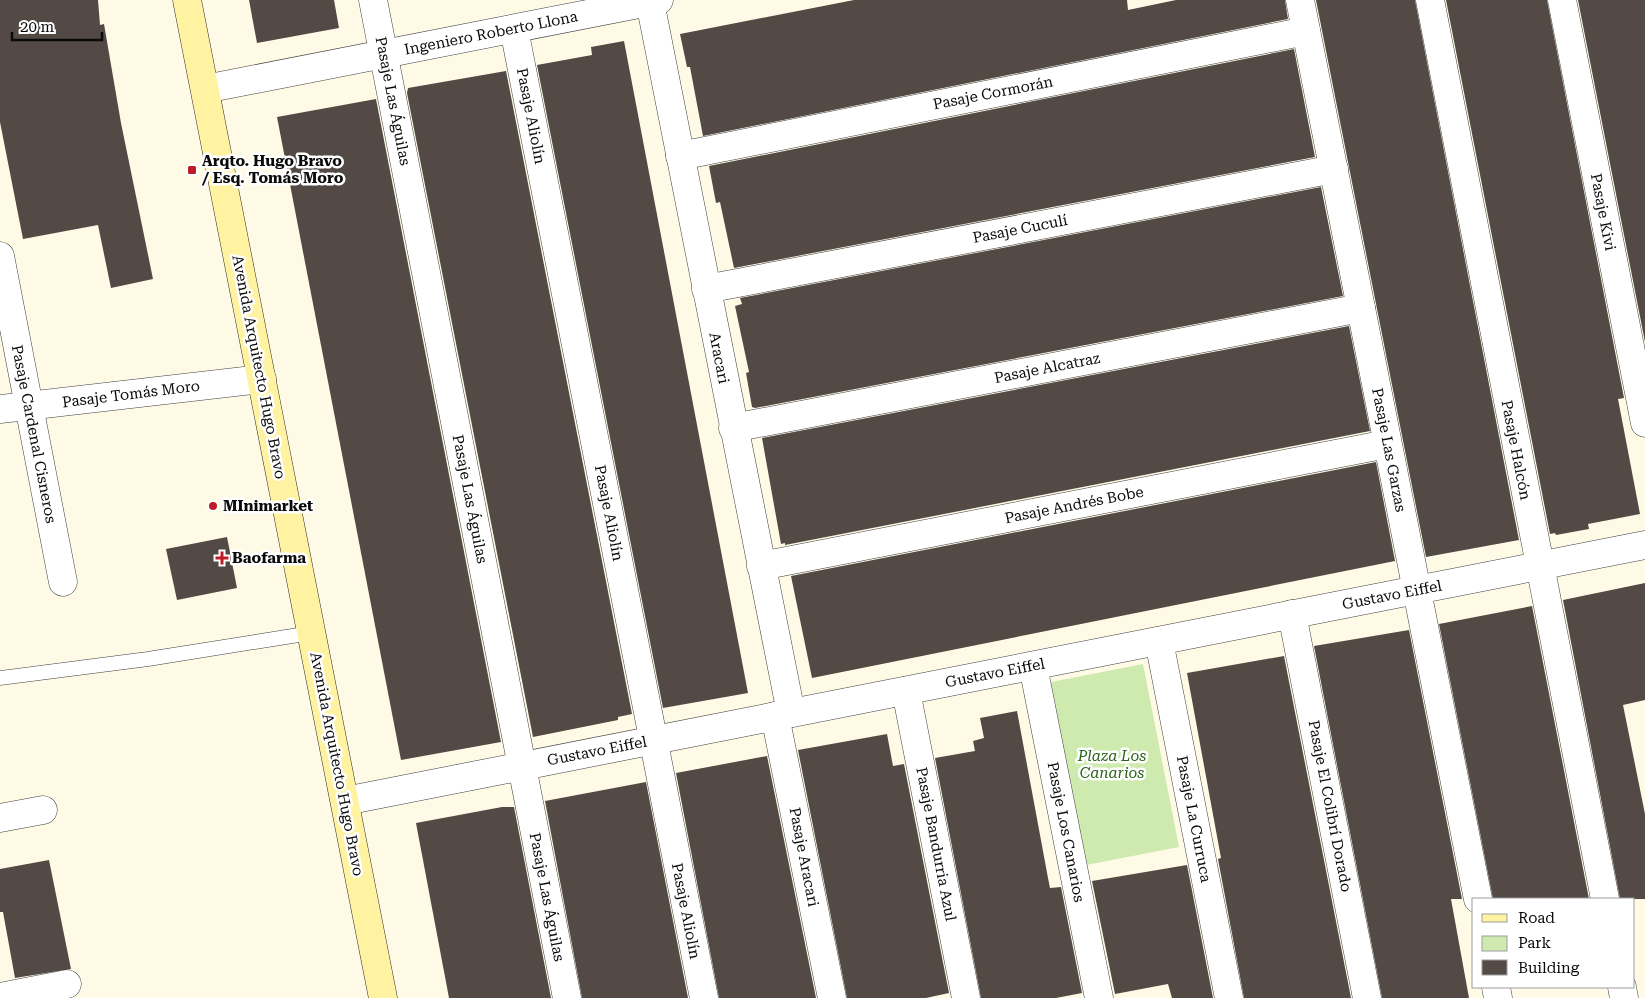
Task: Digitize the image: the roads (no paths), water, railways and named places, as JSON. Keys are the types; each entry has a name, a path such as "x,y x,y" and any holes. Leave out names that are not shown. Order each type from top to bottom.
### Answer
{"street":[{"name":"Avenida Arquitecto Hugo Bravo","path":"187,0 383,998"},
{"name":"Pasaje Las Águilas","path":"373,0 567,998"},
{"name":"Pasaje Las Garzas","path":"1300,0 1478,898"},
{"name":"Pasaje Halcón","path":"1430,0 1605,898"},
{"name":"Pasaje Kivi","path":"1562,0 1645,423"},
{"name":"Ingeniero Roberto Llona","path":"204,89 655,1"},
{"name":"Aracari","path":"655,1 680,156 761,566 783,715"},
{"name":"Pasaje Aliolín","path":"514,29 704,998"},
{"name":"Pasaje Cormorán","path":"680,156 1306,31"},
{"name":"Pasaje Cuculí","path":"706,289 1334,170"},
{"name":"Pasaje Cardenal Cisneros","path":"0,256 63,582"},
{"name":"Pasaje Alcatraz","path":"733,428 1361,308"},
{"name":"Pasaje Tomás Moro","path":"0,409 262,379"},
{"name":"Pasaje Andrés Bobe","path":"761,566 1387,444"},
{"name":"Gustavo Eiffel","path":"344,801 1645,545"},
{"name":"Pasaje El Colibrí Dorado","path":"1292,614 1367,998"},
{"name":"Pasaje La Curruca","path":"1159,641 1229,998"},
{"name":"Pasaje Los Canarios","path":"1033,666 1099,998"},
{"name":"Pasaje Bandurria Azul","path":"906,691 966,998"},
{"name":"Pasaje Aracari","path":"783,715 832,998"},
{"path":"0,818 43,810"},
{"path":"0,997 67,984"}],"lane":[{"path":"0,678 148,659 311,633"}],"place":[{"name":"Arqto. Hugo Bravo / Esq. Tomás Moro","path":"192,170"},
{"name":"MInimarket","path":"213,506"},
{"name":"Baofarma","path":"222,558"}],"park label":[{"name":"Plaza Los Canarios","path":"1112,764"}]}
